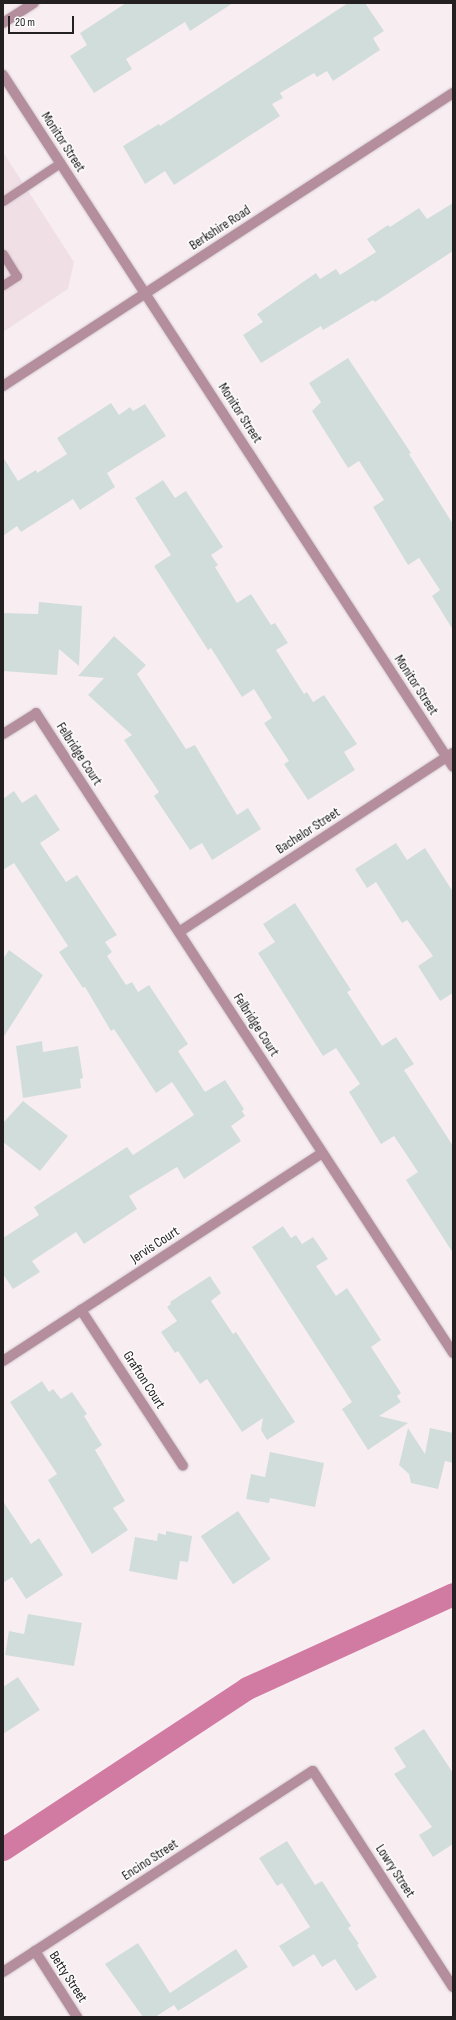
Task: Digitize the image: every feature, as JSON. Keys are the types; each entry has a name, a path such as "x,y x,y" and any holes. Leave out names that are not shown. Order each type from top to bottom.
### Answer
{"street":[{"path":"3,23 34,3"},
{"name":"Monitor Street","path":"3,75 145,294 450,755 453,767"},
{"name":"Berkshire Road","path":"3,386 453,93"},
{"name":"Felbridge Court","path":"3,734 36,713 453,1353"},
{"name":"Bachelor Street","path":"179,932 450,755"},
{"name":"Jervis Court","path":"3,1361 322,1153"},
{"name":"Grafton Court","path":"81,1310 183,1466"},
{"name":"Encino Street","path":"3,1972 313,1771"},
{"name":"Lowry Street","path":"313,1771 453,1987"},
{"name":"Betty Street","path":"35,1952 78,2017"}],"lane":[{"path":"3,201 60,163"},
{"path":"3,254 17,276 3,285"}],"shaded area":[{"path":"3,152 74,262 68,289 3,332"}],"building":[{"path":"126,3 233,3 190,31 185,22 126,59 132,69 94,93 70,56 87,45 80,33"},
{"path":"348,3 365,3 384,31 373,38 380,50 333,81 327,71 317,77 314,73 280,93 283,98 272,104 280,116 174,185 165,171 145,184 123,146 159,124 160,126"},
{"path":"453,203 453,251 375,302 373,300 323,330 321,326 261,363 243,335 263,322 257,314 316,273 320,279 336,269 340,275 376,252 367,239 388,225 390,227 419,208 427,219"},
{"path":"348,358 411,453 409,454 453,524 453,630 432,596 440,590 419,558 408,565 373,507 384,500 359,461 348,468 312,411 321,402 309,383"},
{"path":"111,403 119,415 130,407 133,411 145,404 166,436 107,473 115,487 80,510 73,499 21,532 17,526 3,536 3,457 18,481 36,470 37,473 67,454 57,438"},
{"path":"163,480 175,498 186,491 223,547 211,555 218,565 215,567 237,603 251,594 271,625 275,623 288,643 276,650 304,694 307,692 313,702 324,695 357,744 344,752 355,770 308,800 284,764 289,761 264,723 272,718 254,689 242,697 211,648 208,650 154,566 171,555 135,498"},
{"path":"39,602 82,606 79,666 59,649 57,675 3,671 3,613 38,614"},
{"path":"114,636 146,665 137,674 186,749 195,745 237,815 248,808 261,829 212,860 202,843 190,850 154,796 159,792 124,740 132,735 88,695 104,678 78,676"},
{"path":"14,791 22,803 36,794 60,830 40,843 66,882 77,875 117,935 105,942 112,952 107,956 126,985 132,982 138,992 149,985 188,1044 178,1051 205,1092 225,1080 244,1109 242,1111 245,1116 231,1126 241,1141 184,1179 177,1167 129,1196 137,1209 84,1244 76,1232 32,1261 40,1272 13,1289 3,1274 3,1238 39,1215 34,1207 127,1147 133,1155 194,1115 172,1082 156,1093 114,1029 111,1031 85,987 83,988 59,952 68,946 14,863 3,870 3,799"},
{"path":"396,843 407,860 425,848 453,892 453,993 440,1001 418,966 433,956 407,920 402,923 376,882 367,888 355,869"},
{"path":"295,903 351,990 347,992 382,1046 396,1037 414,1064 404,1070 453,1146 453,1253 406,1180 418,1172 394,1136 381,1144 349,1092 360,1084 336,1048 323,1056 258,953 275,942 263,924"},
{"path":"9,950 43,975 3,1038 3,959"},
{"path":"42,1041 43,1052 78,1046 83,1078 80,1079 81,1088 23,1098 16,1046"},
{"path":"23,1101 68,1136 40,1171 3,1142 3,1123"},
{"path":"283,1226 291,1238 296,1235 302,1244 313,1237 328,1259 316,1266 336,1296 347,1288 381,1340 371,1347 401,1393 397,1396 401,1402 379,1416 408,1423 368,1450 342,1409 352,1402 252,1247"},
{"path":"210,1276 221,1293 211,1301 233,1334 236,1332 295,1422 267,1440 261,1430 263,1418 242,1432 207,1379 200,1384 178,1351 175,1353 161,1332 177,1321 167,1307 171,1304 170,1302"},
{"path":"42,1381 49,1392 53,1389 61,1399 72,1392 87,1414 84,1416 102,1445 95,1450 125,1501 113,1508 128,1530 92,1554 48,1480 57,1474 10,1402"},
{"path":"408,1428 425,1454 430,1428 453,1433 453,1463 445,1461 438,1489 411,1483 409,1474 399,1465"},
{"path":"270,1452 324,1463 315,1507 270,1498 269,1503 246,1499 251,1474 265,1477"},
{"path":"3,1501 31,1544 39,1538 63,1575 26,1599 12,1577 3,1583"},
{"path":"238,1511 270,1559 233,1584 201,1536"},
{"path":"166,1531 192,1536 188,1562 180,1561 177,1580 129,1571 135,1537 157,1541 158,1533 166,1535"},
{"path":"28,1614 82,1623 74,1666 5,1655 9,1631 24,1634"},
{"path":"18,1677 40,1710 3,1734 3,1687"},
{"path":"424,1729 453,1773 453,1844 433,1857 419,1835 432,1827 394,1774 406,1767 394,1748"},
{"path":"287,1841 315,1885 322,1881 351,1926 348,1928 359,1944 357,1945 377,1977 356,1991 335,1959 322,1967 314,1954 293,1967 279,1946 310,1927 282,1883 277,1886 259,1858"},
{"path":"138,1943 170,1993 236,1949 248,1967 178,2011 174,2005 155,2017 143,2017 105,1964"}],"waterway":[{"path":"3,1849 247,1688 453,1594"}]}
